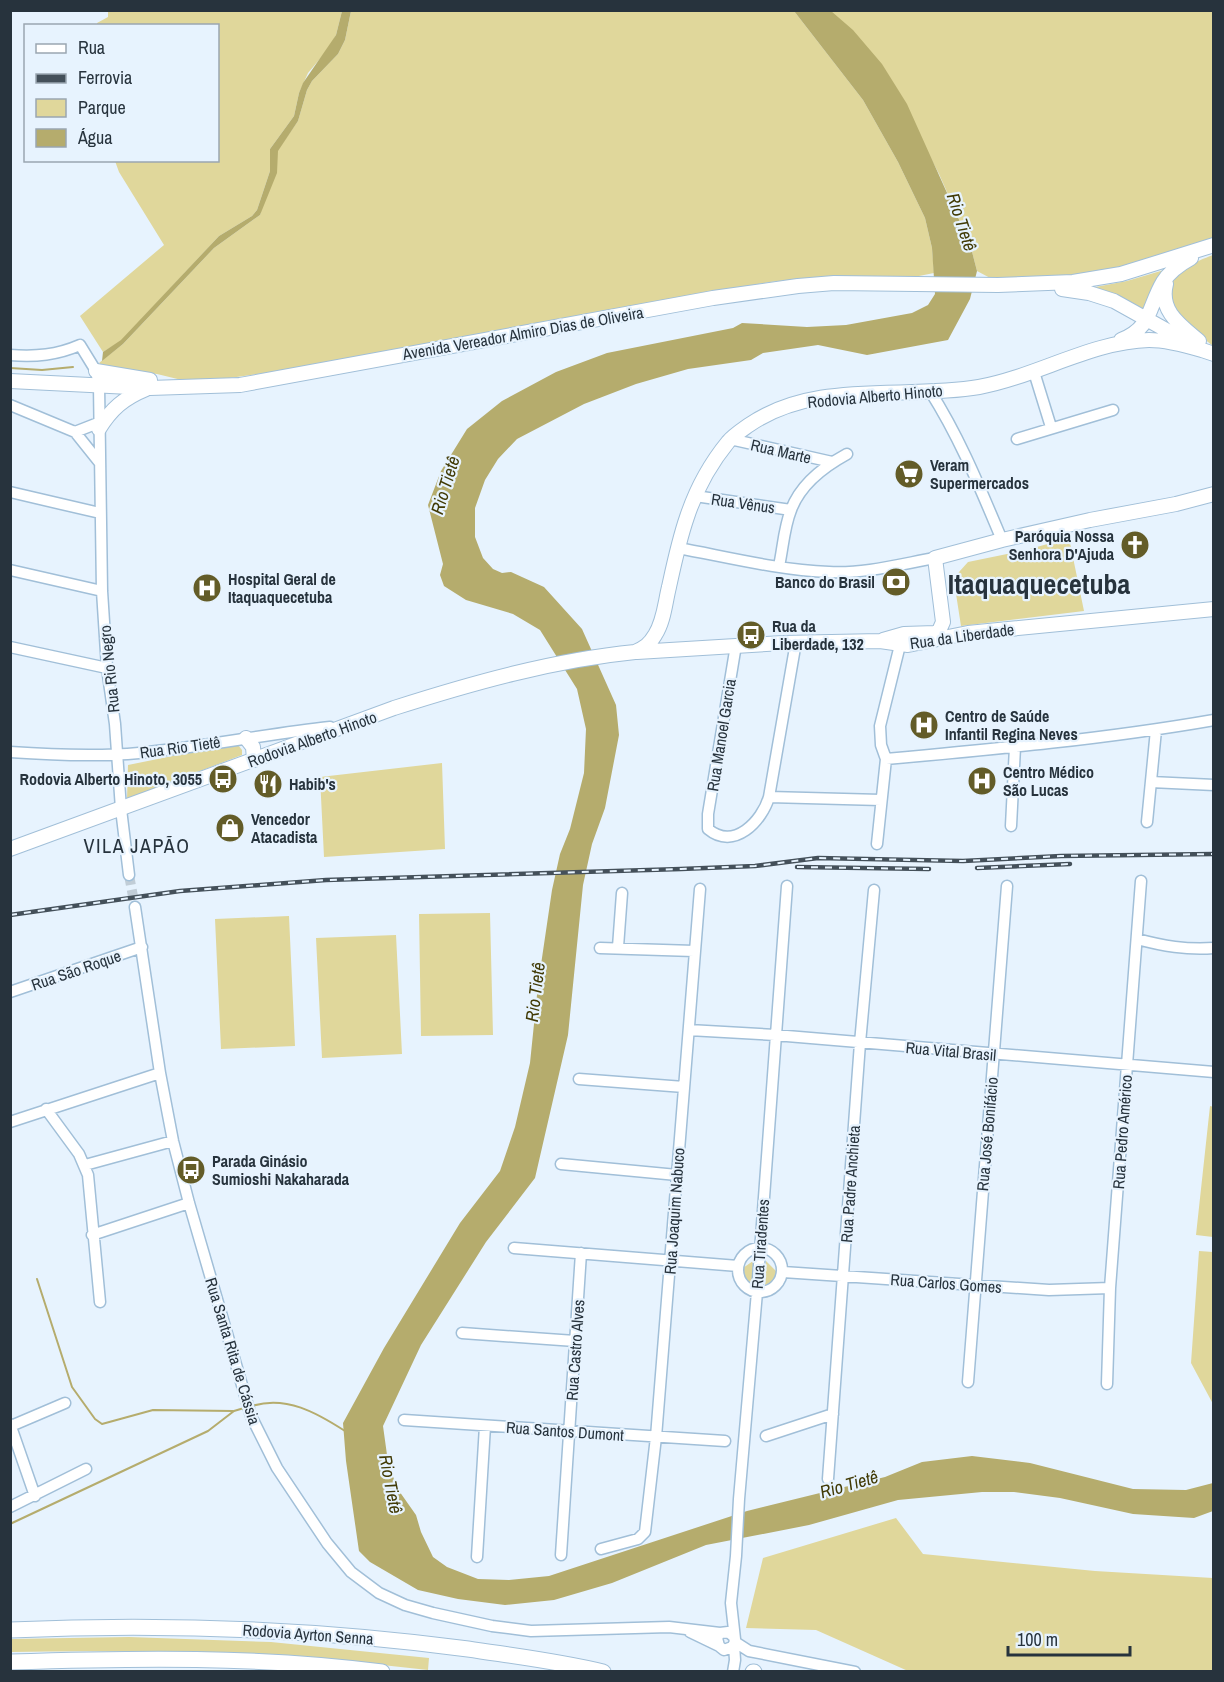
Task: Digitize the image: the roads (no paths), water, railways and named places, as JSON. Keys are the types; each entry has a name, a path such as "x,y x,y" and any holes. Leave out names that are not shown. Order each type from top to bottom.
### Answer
{"highway":[{"name":"Rodovia Ayrton Senna","path":"10,1630 74,1627 172,1627 280,1631 438,1645 564,1663 603,1671"},
{"name":"Rodovia Ayrton Senna","path":"10,1662 161,1659 302,1664 382,1671"}],"main road":[{"name":"Rodovia Alberto Hinoto","path":"10,849 394,708 463,687 546,667 635,652 650,644 662,619 678,548 695,496 711,465 730,440 757,420 771,412 813,398 976,387 1034,372 1102,348 1139,330 1170,273 1182,263 1214,246"},
{"name":"Avenida Vereador Almiro Dias de Oliveira","path":"10,381 150,388 240,385 712,298 834,283 1036,285 1073,282 1121,274 1214,246"},
{"path":"1170,273 1164,299 1167,310 1210,352"},
{"name":"Avenida Vereador Almiro Dias de Oliveira","path":"1036,285 1089,292 1114,301 1210,352"},
{"path":"1114,301 1126,311 1132,321 1131,331 1126,338"},
{"name":"Rodovia Alberto Hinoto","path":"1102,348 1155,340 1210,352"},
{"path":"96,371 194,388"},
{"path":"99,426 119,403 150,388"},
{"path":"880,641 904,634 939,631 944,622 935,558 1090,519 1176,504 1214,494"},
{"name":"Rua da Liberdade","path":"635,652 796,642 880,641 900,645 969,633 1106,618 1213,611"},
{"path":"662,619 664,636 674,645"},
{"path":"944,622 954,630 969,633"},
{"path":"900,645 908,639 928,633"},
{"name":"Rodovia Alberto Hinoto","path":"617,655 636,646 650,644"},
{"name":"Rua da Liberdade","path":"650,644 710,647"},
{"path":"246,738 254,747 254,760"}],"street":[{"name":"Rua Rio Negro","path":"10,355 33,357 57,353 81,345 96,371 99,385 102,591 107,668 129,875"},
{"path":"1034,372 1051,428"},
{"path":"930,391 966,453 1002,540"},
{"path":"10,405 75,432 99,462"},
{"path":"1017,439 1113,410"},
{"path":"75,432 99,426"},
{"name":"Rua Marte","path":"730,440 832,462"},
{"path":"779,566 791,510 809,482 832,462 847,453"},
{"path":"10,492 100,513"},
{"name":"Rua Vênus","path":"695,496 791,510"},
{"path":"678,548 779,566 828,572 843,572 935,558"},
{"path":"10,570 102,591"},
{"path":"796,642 769,797 881,800"},
{"name":"Rua Manoel Garcia","path":"735,645 708,830 717,835 735,835 745,831 753,826 761,816 769,797"},
{"path":"877,844 886,759 881,745 880,726 900,645"},
{"path":"10,647 107,668"},
{"path":"886,759 1016,747 1156,730 1214,720"},
{"name":"Rua Rio Tietê","path":"10,752 90,756 140,753 349,726"},
{"path":"1147,822 1156,730"},
{"path":"1011,826 1016,747"},
{"path":"1151,782 1214,785"},
{"name":"Rua Pedro Américo","path":"1107,1384 1110,1288 1141,881"},
{"name":"Rua Tiradentes","path":"733,1671 735,1642 731,1603 787,886"},
{"name":"Rua José Bonifácio","path":"968,1382 1007,886"},
{"name":"Rua Joaquim Nabuco","path":"601,1549 638,1539 645,1532 656,1437 700,889"},
{"name":"Rua Padre Anchieta","path":"828,1479 860,1043 874,890"},
{"path":"618,947 622,893"},
{"name":"Rua Santa Rita de Cássia","path":"135,907 173,1142 251,1416 278,1468 327,1543 351,1572 379,1593 405,1605 433,1613 492,1626 531,1631 565,1632 636,1627 721,1633"},
{"path":"1137,939 1169,948 1214,948"},
{"name":"Rua São Roque","path":"10,992 142,947"},
{"path":"600,948 694,951"},
{"name":"Rua Vital Brasil","path":"689,1030 775,1035 1214,1072"},
{"path":"10,1122 160,1072"},
{"path":"579,1079 684,1087"},
{"path":"46,1109 79,1154 88,1174 100,1302"},
{"path":"85,1165 173,1142"},
{"path":"561,1164 677,1175"},
{"path":"92,1235 189,1203"},
{"path":"760,1247 775,1253 783,1264 783,1272 778,1284 773,1288 757,1292 746,1287 741,1281 738,1266 744,1254 760,1247"},
{"path":"514,1248 738,1266"},
{"name":"Rua Castro Alves","path":"561,1555 581,1253"},
{"name":"Rua Carlos Gomes","path":"783,1272 1059,1291 1110,1288"},
{"path":"462,1333 574,1341"},
{"path":"35,1496 11,1425 65,1403"},
{"path":"766,1436 833,1414"},
{"name":"Rua Santos Dumont","path":"404,1420 725,1441"},
{"path":"477,1557 485,1425"},
{"path":"10,1508 86,1469"},
{"name":"Rua Tiradentes","path":"721,1633 731,1603"},
{"name":"Rua Santa Rita de Cássia","path":"684,1629 720,1647"},
{"path":"728,1671 727,1661 717,1638 721,1633 730,1633 735,1642 749,1651 855,1671"},
{"path":"720,1647 730,1649 735,1642"}],"water":[{"path":"342,11 351,11 345,40 338,54 312,81 307,90 298,121 278,151 277,173 260,215 214,248 123,344 102,361 103,352 121,340 219,236 252,216 257,210 270,171 270,149 294,116 303,83 336,35"},
{"name":"Rio Tietê","path":"794,11 831,11 853,30 882,64 907,104 970,244 977,271 970,299 948,340 867,355 818,345 763,353 751,360 688,369 636,384 584,404 517,439 498,459 485,480 475,508 475,537 483,558 493,569 502,573 511,572 544,587 582,629 616,705 619,735 605,808 592,844 583,885 568,1035 535,1178 486,1242 421,1345 383,1426 388,1462 397,1488 416,1515 433,1557 447,1567 478,1579 509,1580 549,1576 747,1511 885,1477 922,1462 972,1456 1030,1463 1133,1489 1186,1490 1213,1483 1213,1511 1194,1518 1133,1514 1060,1498 1014,1492 982,1492 898,1500 809,1525 706,1545 612,1583 554,1600 505,1605 458,1599 418,1590 370,1562 359,1551 343,1423 384,1348 460,1223 500,1171 515,1127 530,1063 538,985 552,890 584,773 586,729 577,689 540,630 513,614 466,600 444,586 440,575 443,564 428,505 441,471 467,429 502,401 556,372 607,353 733,328 742,323 807,327 846,325 912,313 928,305 935,294 932,248 925,218 898,162 863,100"}],"waterway":[{"path":"10,368 42,370 73,367"},
{"path":"37,1279 72,1387 95,1419 102,1424 153,1410 233,1411"},
{"path":"252,1406 265,1403 289,1404 312,1412 345,1431"},
{"path":"10,1524 208,1431 234,1411 244,1408"}],"tunnel":[{"path":"129,875 135,907"}],"railway":[{"path":"10,915 180,891 326,880 755,866 818,858 963,861 1061,856 1214,854"},
{"path":"977,868 1070,864"},
{"path":"797,867 929,869"}],"place":[{"name":"Veram Supermercados","path":"909,474"},
{"name":"Paróquia Nossa Senhora D'Ajuda","path":"1135,545"},
{"name":"Banco do Brasil","path":"896,582"},
{"name":"Hospital Geral de Itaquaquecetuba","path":"207,588"},
{"name":"Rua da Liberdade, 132","path":"751,635"},
{"name":"Centro de Saúde Infantil Regina Neves","path":"924,725"},
{"name":"Rodovia Alberto Hinoto, 3055","path":"223,779"},
{"name":"Centro Médico São Lucas","path":"982,781"},
{"name":"Habib's","path":"268,784"},
{"name":"Vencedor Atacadista","path":"230,828"},
{"name":"Parada Ginásio Sumioshi Nakaharada","path":"191,1170"}],"district":[{"name":"Itaquaquecetuba","path":"1039,584"},
{"name":"VILA JAPÃO","path":"137,845"}]}
